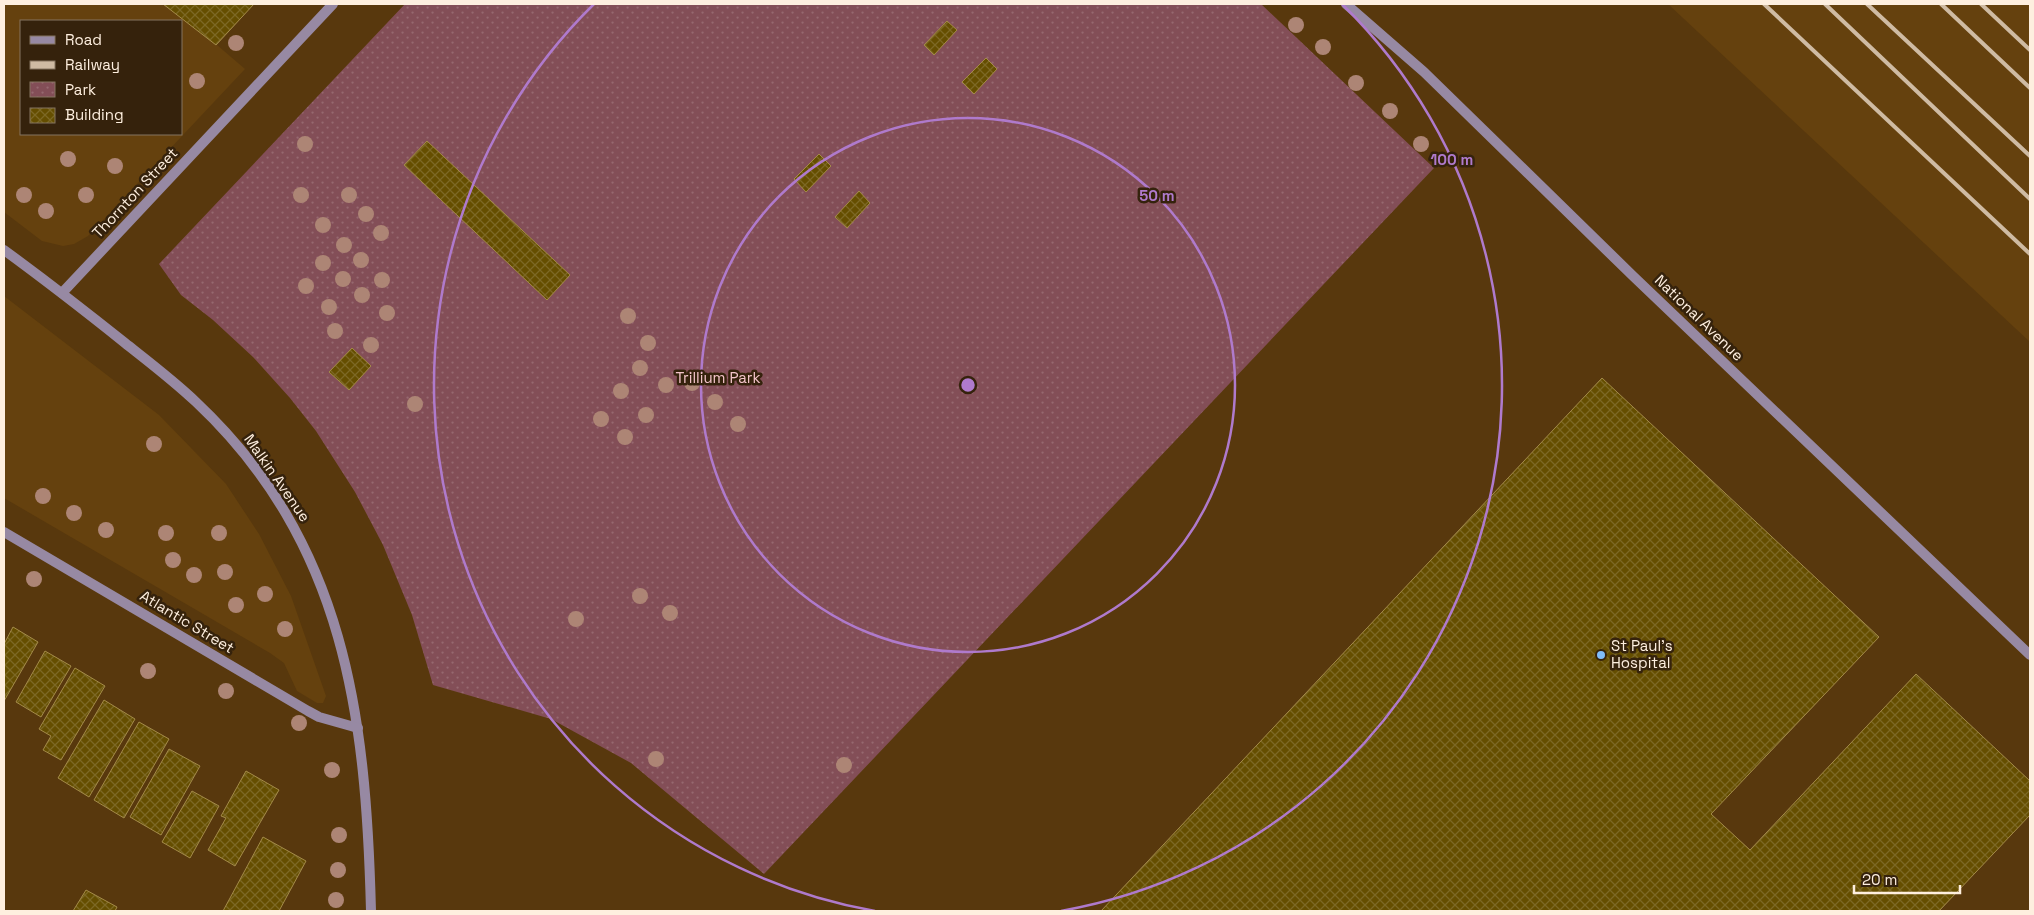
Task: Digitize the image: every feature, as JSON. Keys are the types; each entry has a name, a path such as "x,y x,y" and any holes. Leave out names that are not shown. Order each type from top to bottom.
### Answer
{"street":[{"name":"Thornton Street","path":"62,293 333,4"},
{"name":"National Avenue","path":"1346,4 1424,72 1633,276 2030,655"},
{"name":"Malkin Avenue","path":"4,250 62,293 197,402 249,460 296,530 320,583 345,658 358,728 370,857 371,911"},
{"name":"Atlantic Street","path":"4,532 319,717 358,728"}],"shaded area":[{"path":"4,4 254,4 217,45 245,69 88,236 74,244 63,246 42,241 4,212"},
{"path":"1668,4 2030,4 2030,342"},
{"path":"4,296 159,415 226,484 259,534 291,596 326,696 323,703 317,703 297,691 284,663 270,653 4,498"}],"green space":[{"name":"Trillium Park","path":"405,4 1261,4 1434,168 764,874 631,763 551,719 433,685 412,615 383,545 355,492 316,431 290,398 253,357 213,320 181,295 159,264"}],"building":[{"path":"163,4 254,4 216,45"},
{"path":"947,21 957,30 934,55 924,45"},
{"path":"986,58 997,69 974,94 962,82"},
{"path":"427,141 570,275 547,300 404,165"},
{"path":"819,154 831,166 806,192 794,179"},
{"path":"859,191 870,203 847,228 835,217"},
{"path":"352,348 371,366 349,390 329,372"},
{"name":"St Paul's Hospital","path":"1602,378 1879,637 1711,814 1750,850 1916,674 2030,781 2030,815 1939,911 1101,911"},
{"path":"13,627 38,642 4,701 4,644"},
{"path":"45,651 71,666 41,717 16,702"},
{"path":"75,668 105,686 61,760 43,750 51,736 39,729"},
{"path":"104,700 135,719 89,797 58,778"},
{"path":"139,722 169,739 124,818 94,800"},
{"path":"169,749 200,766 161,835 130,817"},
{"path":"246,771 279,790 235,866 208,850 226,818 221,816"},
{"path":"192,791 219,806 190,858 162,842"},
{"path":"263,837 306,861 279,911 223,911"},
{"path":"86,890 117,907 115,911 73,911"}],"railway":[{"path":"1764,4 2030,254"},
{"path":"1825,4 2030,199"},
{"path":"1867,4 2030,156"},
{"path":"1941,4 2030,88"},
{"path":"1981,4 2030,50"}],"place":[{"name":"St Paul's Hospital","path":"1601,655"}]}
